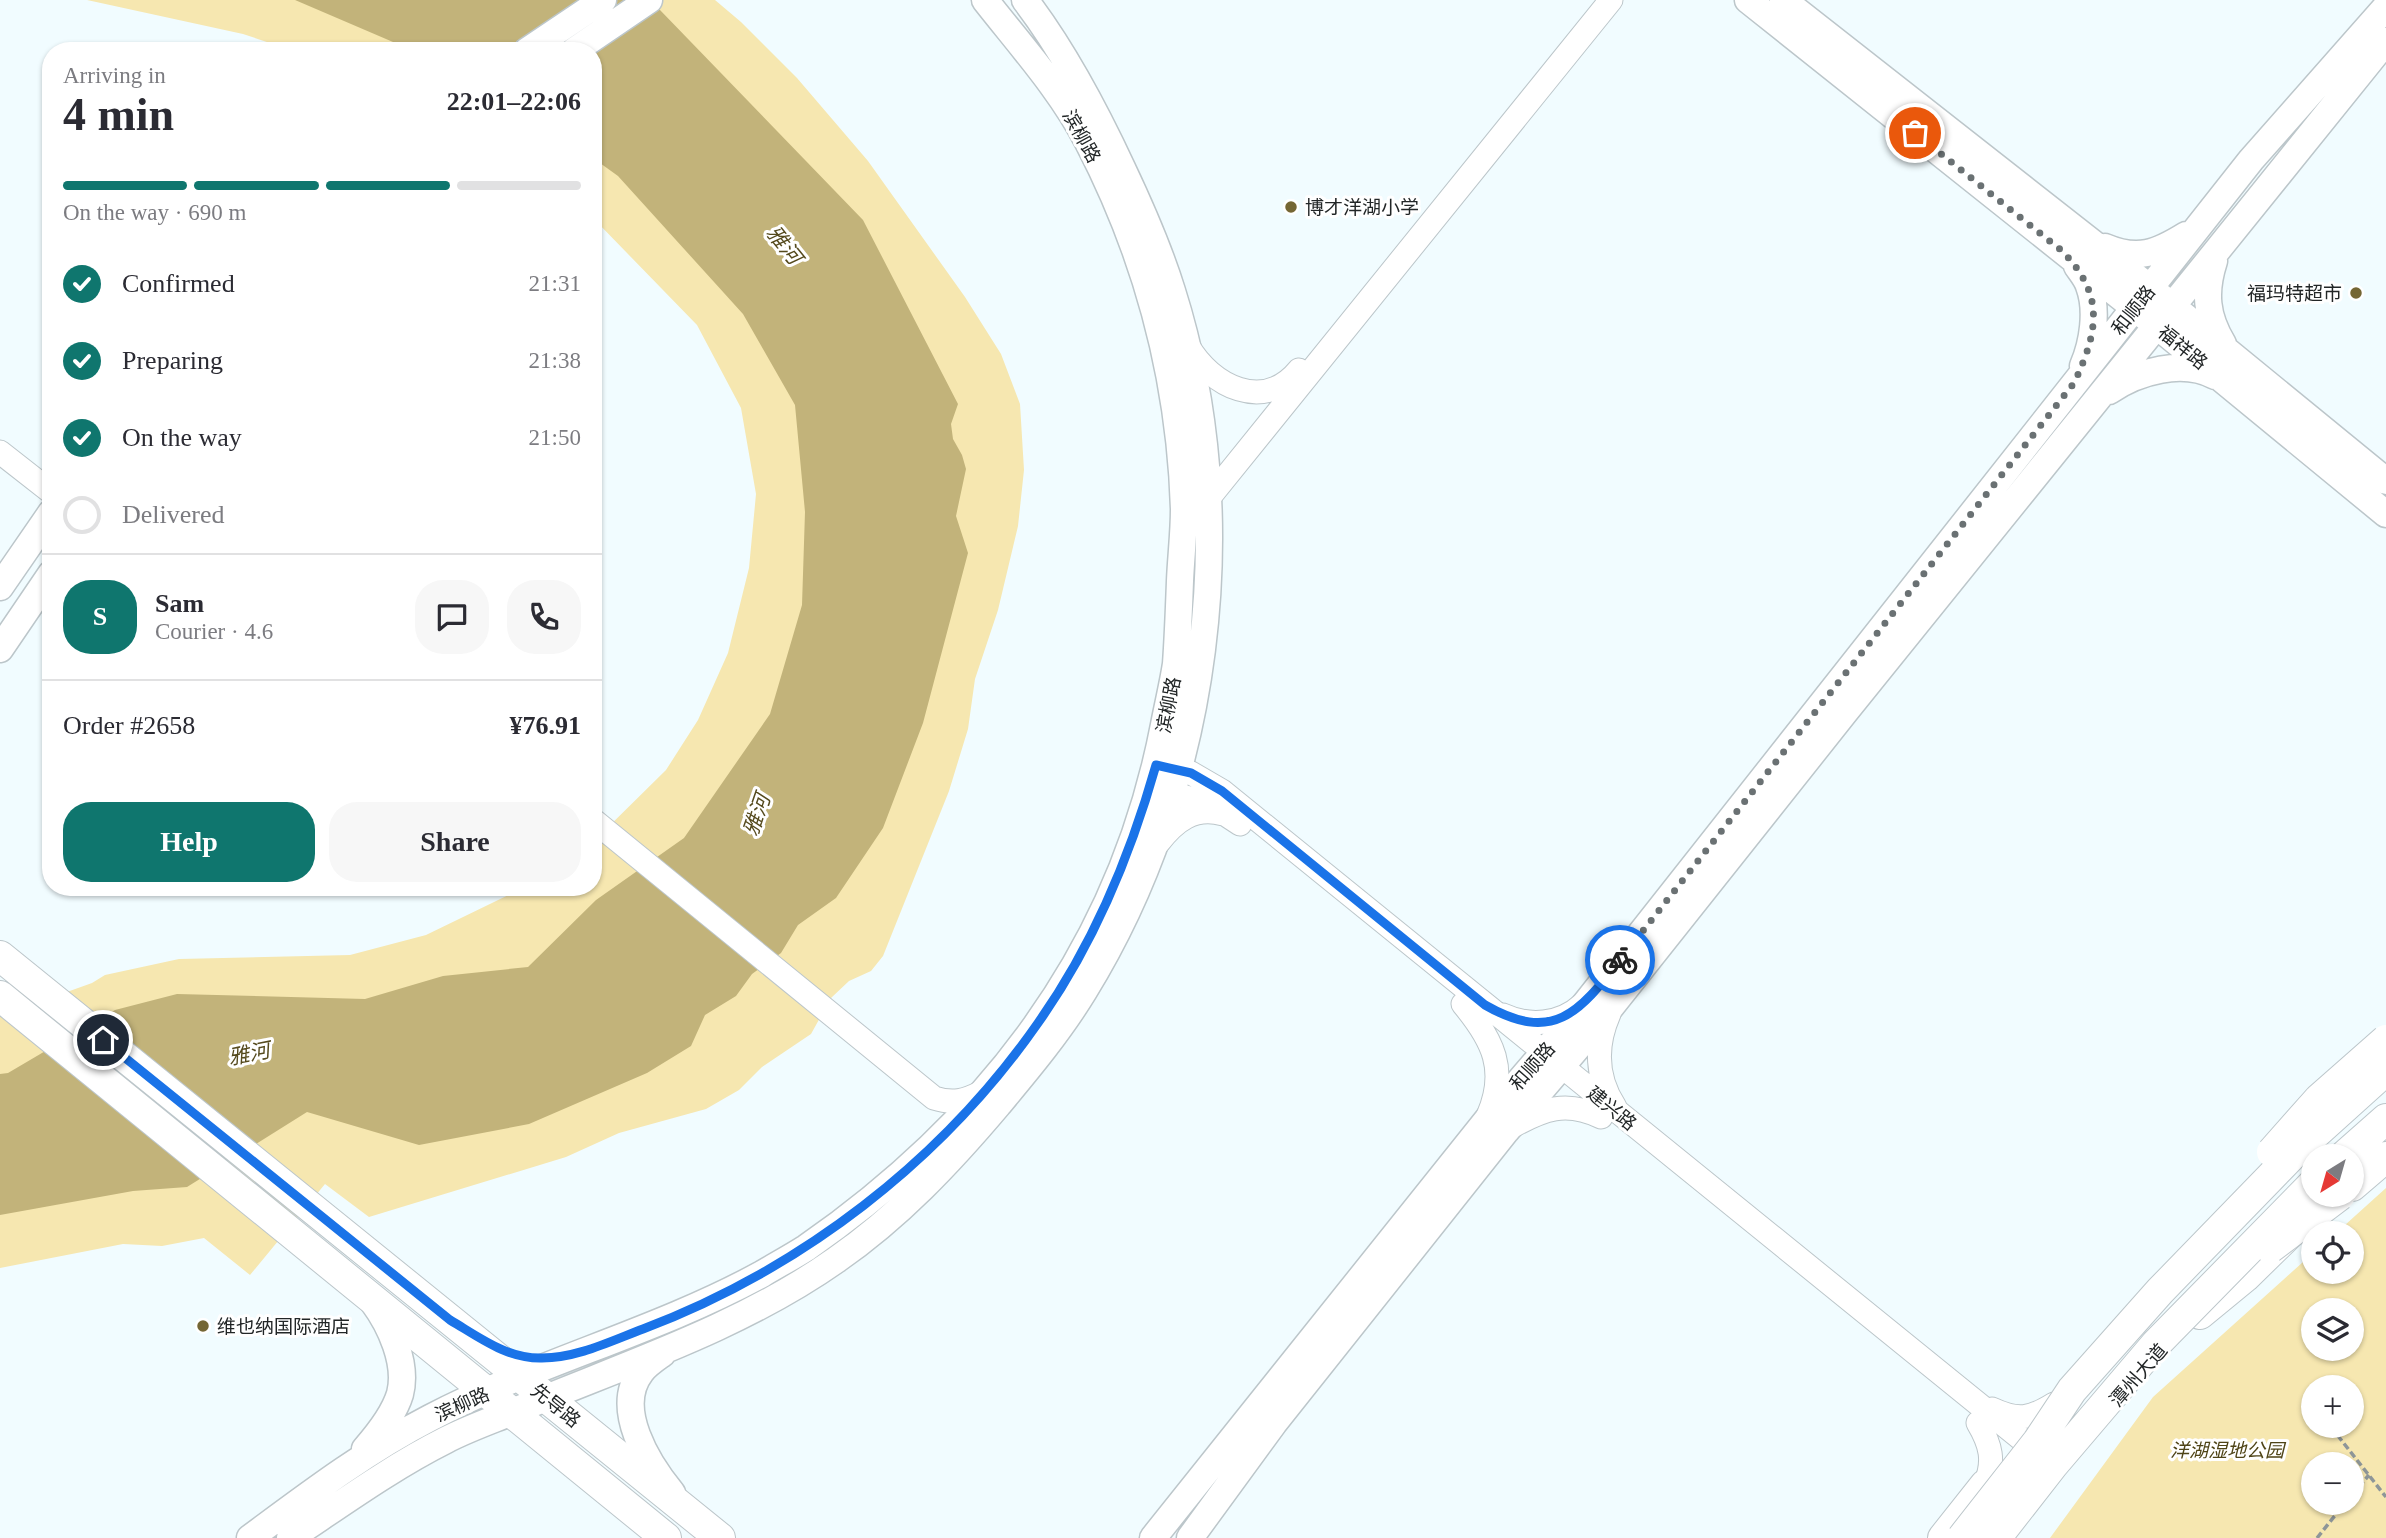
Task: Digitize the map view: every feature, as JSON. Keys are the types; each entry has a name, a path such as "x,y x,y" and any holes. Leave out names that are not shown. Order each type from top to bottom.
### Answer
{"main road":[{"path":"540,42 603,0"},
{"path":"587,42 649,0"},
{"name":"滨柳路","path":"290,1538 397,1467 447,1439 718,1328 831,1264 870,1235 941,1171 1039,1057 1083,993 1118,930 1149,858 1164,778 1175,666 1184,512 1171,376 1156,314 1115,197 1085,137 1051,84 985,0"},
{"name":"滨柳路","path":"250,1538 350,1465 431,1417 584,1351 676,1316 738,1287 802,1251 866,1204 940,1139 985,1090 1039,1023 1089,940 1135,836 1189,727 1202,653 1208,499 1199,419 1172,292 1141,208 1118,159 1070,68 1025,0"},
{"name":"福祥路","path":"1748,0 2061,250 2142,298"},
{"name":"福祥路","path":"1783,0 2084,236 2142,298 2233,372 2386,481"},
{"name":"和顺路","path":"1605,997 2074,383 2251,160 2386,7"},
{"name":"和顺路","path":"1153,1538 1605,997 2096,400 2386,41"},
{"path":"2084,236 2102,247 2134,256 2152,253 2171,244 2206,218"},
{"path":"2096,400 2113,388 2151,372 2194,369 2233,372 2224,345 2212,326 2208,309 2209,276 2220,248"},
{"path":"2061,250 2077,266 2089,286 2092,307 2092,332 2086,358 2074,383"},
{"name":"福祥路","path":"2233,372 2386,514"},
{"path":"0,587 42,526"},
{"path":"0,649 42,587"},
{"name":"先导路","path":"11,965 720,1538"},
{"name":"先导路","path":"2,997 666,1538"},
{"name":"潭州大道","path":"2160,1291 2234,1197 2304,1115 2386,1040"},
{"path":"1943,1538 2018,1445 2127,1320 2297,1141 2386,1055"},
{"name":"潭州大道","path":"1962,1538 2038,1441 2072,1390 2160,1291 2296,1151 2386,1070"},
{"path":"2358,1144 2386,1119"},
{"name":"和顺路","path":"1190,1538 1495,1126"},
{"path":"2364,1164 2386,1143"},
{"path":"2364,1176 2386,1157"},
{"name":"潭州大道","path":"1996,1538 2098,1411 2184,1315 2301,1196"},
{"name":"潭州大道","path":"2004,1538 2162,1345 2245,1278 2317,1208"},
{"name":"潭州大道","path":"2184,1315 2323,1208"},
{"path":"350,1465 387,1420 400,1393 401,1368 395,1343 385,1318 367,1295"},
{"path":"450,1320 498,1348 521,1356 543,1358 584,1351"},
{"path":"670,1347 640,1373 631,1409 636,1435 646,1455 686,1510"},
{"path":"447,1439 486,1429 508,1431 544,1445 572,1460"}],"street":[{"path":"1184,340 1204,370 1217,380 1255,392 1283,386 1296,374 1598,0"},
{"path":"1208,499 1611,0"},
{"path":"0,439 42,472"},
{"path":"0,452 42,485"},
{"path":"1189,727 1194,757 1222,791"},
{"name":"建兴路","path":"1164,778 1191,773 1222,791 1474,1005 1547,1064 1632,1125 1969,1396 2018,1445 2054,1475"},
{"path":"1164,778 1229,816 1474,1005 1529,1023 1545,1022 1569,1014 1605,997"},
{"path":"1149,858 1158,841 1177,820 1202,811 1229,816"},
{"path":"602,828 931,1102 940,1122 940,1139"},
{"path":"602,839 931,1102 966,1100 985,1090"},
{"path":"1605,997 1599,1063 1606,1092 1614,1106 1632,1125"},
{"path":"1474,1005 1496,1058 1498,1073 1495,1126 1558,1108 1583,1108 1601,1116"},
{"path":"1547,1064 1601,1116 1978,1423 2018,1445"},
{"path":"1969,1396 2006,1415 2024,1418 2038,1414 2054,1404"},
{"path":"1978,1423 1988,1439 1992,1455 1991,1471 1985,1485"}],"path":[{"path":"2339,1438 2386,1497"},
{"path":"2364,1480 2368,1475"},
{"path":"2317,1538 2335,1515"}],"green space":[{"path":"87,0 715,0 797,78 868,161 965,297 1001,354 1020,404 1024,470 1018,526 998,610 975,679 968,729 949,791 883,956 871,971 849,981 831,998 811,1034 762,1067 739,1090 706,1109 619,1133 566,1157 369,1217 325,1184 250,1275 204,1238 162,1246 123,1244 0,1268 0,1016 92,983 105,975 179,959 350,955 426,935 506,896 602,896 602,833 666,770 698,720 728,653 749,568 756,494 741,408 697,325 602,227 602,42 267,42 243,34"},
{"name":"洋湖湿地公园","path":"2386,1188 2386,1538 2050,1538 2153,1397 2301,1264 2301,1284 2364,1284 2364,1221 2349,1221"}],"water":[{"name":"雅河","path":"295,0 646,0 660,10 863,220 958,404 951,424 953,439 966,469 956,516 968,553 923,723 883,828 836,898 798,925 781,953 752,974 736,996 705,1015 691,1046 647,1073 529,1124 419,1145 307,1112 187,1187 133,1191 0,1215 0,1074 8,1073 115,1010 177,994 365,999 443,976 528,967 596,900 684,838 770,714 802,605 805,512 795,405 743,314 618,176 602,164 602,42 393,42"}],"way so far":[{"path":"1620,960 2074,383 2086,358 2092,332 2092,307 2089,286 2077,266 2061,250 1915,133"}],"place":[{"name":"博才洋湖小学","path":"1291,207"},
{"name":"福玛特超市","path":"2356,293"},
{"name":"维也纳国际酒店","path":"203,1326"}],"route":[{"path":"103,1040 450,1320 498,1348 521,1356 543,1358 584,1351 676,1316 738,1287 802,1251 913,1166 947,1133 1013,1057 1039,1023 1069,975 1113,892 1135,836 1156,765 1191,773 1222,791 1485,1005 1514,1020 1529,1023 1562,1018 1592,996 1620,960"}]}
